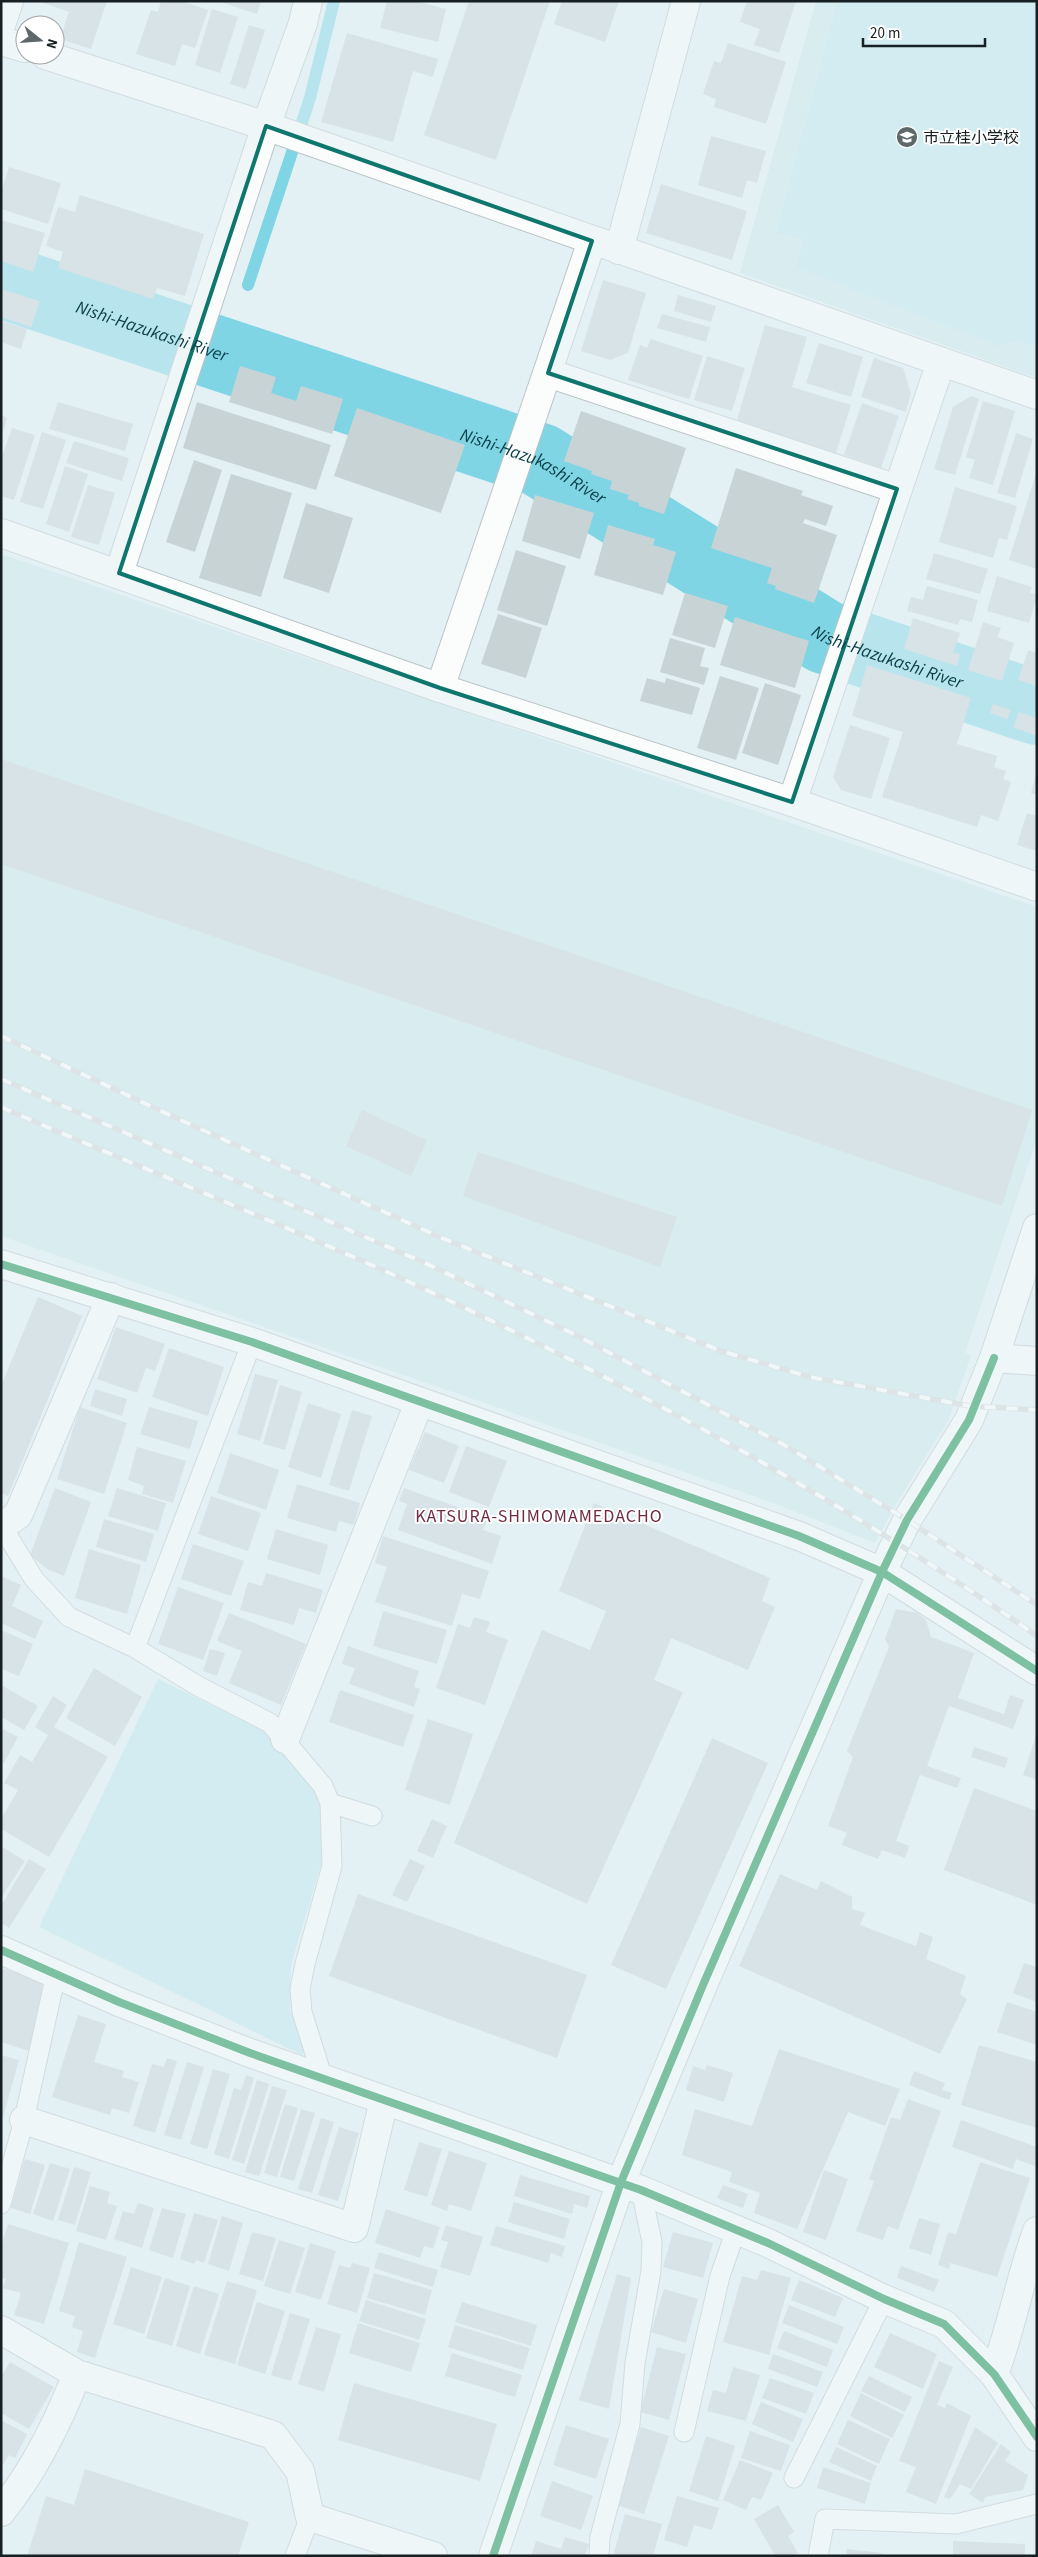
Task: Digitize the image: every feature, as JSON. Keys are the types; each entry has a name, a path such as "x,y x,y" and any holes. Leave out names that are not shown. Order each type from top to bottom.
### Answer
{"street":[{"path":"1,25 9,1"},
{"path":"119,573 195,347 266,126 303,24 308,1"},
{"path":"619,250 686,1"},
{"path":"1,41 15,45"},
{"path":"65,61 266,126 1037,395"},
{"path":"440,688 592,240"},
{"path":"792,802 897,489 942,362"},
{"path":"548,373 897,489"},
{"path":"1,533 119,573 440,688 792,802 1037,887"},
{"path":"493,2556 631,2186 703,1985 882,1572 907,1520 969,1420 994,1358 1037,1228"},
{"path":"1,1264 252,1342 419,1403 799,1536 882,1572 1037,1671"},
{"path":"2,1526 18,1515 111,1297"},
{"path":"994,1358 1037,1361"},
{"path":"285,1739 419,1403"},
{"path":"1,1950 119,2002 322,2080 631,2186 736,2230 884,2299 944,2324 994,2374 1037,2437"},
{"path":"24,2120 354,2228 384,2100"},
{"path":"994,2374 1007,2341 1023,2268 1037,2231"},
{"path":"1,2330 77,2374 274,2435 300,2470 310,2517 433,2556"},
{"path":"1,2512 21,2488 64,2408 77,2374"}],"lane":[{"path":"135,1648 252,1342"},
{"path":"2,1526 34,1579 69,1617 135,1648 198,1686 270,1723 323,1786 330,1803 332,1866 304,1964 300,1989 302,2012 322,2080"},
{"path":"330,1803 372,1816"},
{"path":"1,2204 24,2120 56,1974"},
{"path":"599,2556 600,2538 630,2424 636,2354 651,2271 652,2242 631,2186"},
{"path":"684,2432 720,2276 736,2230"},
{"path":"794,2478 884,2299"},
{"path":"818,2556 825,2519 956,2524 1037,2504"},
{"path":"295,2556 310,2517"}],"highlighted area":[{"path":"266,126 592,241 548,373 897,489 792,802 440,688 119,573"}],"shaded area":[{"name":"市立桂小学校","path":"816,1 1037,1 1037,378 740,273"},
{"name":"市立桂小学校","path":"838,1 1037,1 1037,345 1012,342 998,346 797,268 804,239 776,233"},
{"path":"1,554 1037,907 1037,1139 965,1352 971,1356 948,1421 899,1499 875,1543 771,1502 1,1236"},
{"path":"158,1679 267,1732 313,1784 323,1814 322,1861 291,1965 290,2010 310,2051 302,2055 39,1927"}],"building":[{"path":"38,1 107,1 91,49 65,41 65,24 69,12"},
{"path":"161,1 182,1 208,10 195,48 182,44 175,66 136,54 151,10 158,12"},
{"path":"218,1 261,1 257,14"},
{"path":"387,1 415,1 446,9 438,42 380,28"},
{"path":"469,1 550,1 496,160 424,135"},
{"path":"562,1 619,1 605,42 554,24"},
{"path":"747,1 796,1 779,53 754,45 760,29 740,22"},
{"path":"212,9 238,17 220,73 195,65"},
{"path":"249,25 265,30 246,89 230,84"},
{"path":"347,33 438,59 433,77 413,71 393,142 321,122"},
{"path":"728,43 786,62 766,124 714,107 716,99 703,94 714,61 721,63"},
{"path":"711,136 766,151 757,183 747,180 742,198 698,185"},
{"path":"9,167 61,183 48,224 1,209 1,192"},
{"path":"661,184 747,211 732,260 646,233"},
{"path":"80,195 204,234 185,296 157,288 153,299 58,268 63,252 46,246 58,207 75,212"},
{"path":"1,220 45,233 33,272 1,261"},
{"path":"603,280 646,293 628,353 610,360 581,351"},
{"path":"1,289 40,301 31,327 1,317"},
{"path":"678,295 716,306 711,322 674,311"},
{"path":"662,314 710,327 706,342 657,328"},
{"path":"1,321 27,329 21,349 1,342"},
{"path":"765,325 807,337 792,387 851,405 836,453 736,423"},
{"path":"651,339 703,356 689,399 628,380 640,345 647,348"},
{"path":"819,343 863,357 851,397 806,383"},
{"path":"707,356 745,368 732,411 694,400"},
{"path":"874,358 903,368 911,393 906,412 861,397"},
{"path":"240,366 276,377 271,393 296,401 301,386 343,399 332,434 229,402"},
{"path":"971,396 979,399 955,475 934,469 953,407"},
{"path":"983,401 1015,411 993,485 969,478 975,460 966,457"},
{"path":"58,402 133,424 125,451 49,429"},
{"path":"197,402 331,445 316,490 183,448"},
{"path":"862,403 899,416 881,468 844,455"},
{"path":"357,408 465,445 441,513 334,476"},
{"path":"581,411 686,448 664,514 639,506 639,503 627,499 629,495 610,489 612,481 591,474 592,471 564,461"},
{"path":"1,415 7,418 2,436 1,436"},
{"path":"12,428 35,435 14,500 1,496 1,459"},
{"path":"42,432 66,440 43,509 20,502"},
{"path":"1016,433 1033,439 1015,498 997,493"},
{"path":"74,441 129,458 122,481 66,463"},
{"path":"194,460 222,470 195,552 166,542"},
{"path":"65,466 88,474 69,532 46,524"},
{"path":"736,468 803,491 801,495 833,506 826,526 805,519 803,523 837,535 814,603 775,589 776,586 767,583 772,568 711,548"},
{"path":"1037,473 1037,569 1009,560"},
{"path":"231,474 292,493 261,597 199,578"},
{"path":"88,485 115,493 99,545 71,537"},
{"path":"955,487 1017,506 1007,540 999,538 993,558 939,542"},
{"path":"535,495 594,513 580,559 522,541"},
{"path":"306,503 353,518 329,593 283,578"},
{"path":"608,525 655,539 653,545 676,552 663,595 594,575"},
{"path":"516,550 566,566 547,626 497,610"},
{"path":"934,553 988,569 980,594 926,579"},
{"path":"997,576 1032,587 1030,593 1037,594 1029,623 987,611"},
{"path":"927,586 978,600 972,622 960,619 958,625 907,611 911,597 923,600"},
{"path":"685,593 728,606 715,648 672,635"},
{"path":"498,614 542,628 526,678 481,664"},
{"path":"735,617 809,641 795,688 720,665"},
{"path":"913,618 960,633 953,652 960,654 957,666 904,649"},
{"path":"983,622 1001,628 997,637 1014,643 1002,681 968,670"},
{"path":"670,638 705,648 700,666 709,668 704,685 660,672"},
{"path":"1028,650 1037,653 1037,686 1018,680"},
{"path":"867,665 971,698 957,744 997,756 994,767 1006,771 1003,779 1011,782 998,821 981,815 977,827 882,797 903,732 852,716"},
{"path":"720,676 759,688 736,760 697,748"},
{"path":"647,678 665,683 666,678 700,688 692,715 640,701"},
{"path":"765,683 801,695 778,765 742,753"},
{"path":"993,704 1011,710 1007,719 990,713"},
{"path":"1019,712 1037,718 1037,736 1013,727"},
{"path":"850,725 890,738 871,799 841,790 833,777"},
{"path":"1,759 1032,1110 1002,1206 1,864"},
{"path":"1037,775 1037,795 1031,793"},
{"path":"1027,813 1037,816 1037,851 1017,845"},
{"path":"362,1110 427,1140 411,1176 346,1146"},
{"path":"478,1152 677,1217 660,1267 463,1196"},
{"path":"38,1297 82,1316 8,1496 1,1493 1,1386"},
{"path":"116,1327 165,1344 155,1371 146,1368 137,1393 97,1379"},
{"path":"169,1348 224,1367 208,1416 152,1397"},
{"path":"255,1374 278,1380 260,1441 237,1434"},
{"path":"280,1385 302,1392 285,1450 263,1444"},
{"path":"95,1389 127,1399 122,1416 90,1406"},
{"path":"308,1403 341,1414 321,1478 288,1467"},
{"path":"80,1407 127,1423 104,1494 57,1479"},
{"path":"149,1407 198,1421 190,1449 140,1434"},
{"path":"352,1410 372,1416 349,1491 329,1485"},
{"path":"425,1432 459,1446 444,1483 409,1470"},
{"path":"466,1446 507,1461 489,1507 449,1492"},
{"path":"137,1447 186,1461 173,1503 142,1494 144,1486 128,1480"},
{"path":"230,1453 279,1470 266,1510 217,1493"},
{"path":"297,1484 360,1503 354,1525 339,1521 336,1532 287,1518"},
{"path":"55,1488 91,1502 64,1576 47,1569 30,1555"},
{"path":"117,1488 166,1503 158,1531 108,1516"},
{"path":"404,1488 488,1518 483,1530 501,1536 492,1564 398,1530 407,1504 399,1501"},
{"path":"211,1496 261,1513 248,1551 198,1534"},
{"path":"594,1503 770,1578 762,1601 775,1607 748,1670 671,1638 654,1680 683,1692 587,1904 454,1843 542,1630 590,1650 606,1611 559,1591"},
{"path":"104,1519 154,1534 146,1562 96,1547"},
{"path":"276,1529 328,1545 320,1575 267,1559"},
{"path":"383,1536 489,1571 480,1599 462,1594 452,1626 375,1602 387,1567 375,1563"},
{"path":"193,1544 244,1561 231,1596 181,1579"},
{"path":"89,1549 141,1565 127,1614 75,1598"},
{"path":"266,1573 323,1590 316,1613 299,1608 294,1625 240,1610 248,1582 262,1586"},
{"path":"1,1576 21,1585 12,1606 43,1621 35,1639 1,1623"},
{"path":"178,1587 224,1603 203,1660 158,1644"},
{"path":"896,1609 918,1613 926,1620 931,1637 974,1653 958,1698 1004,1714 1010,1695 1024,1700 1013,1729 949,1706 927,1766 961,1778 957,1788 920,1775 896,1841 909,1846 905,1858 882,1850 878,1859 842,1845 847,1833 828,1826 853,1757 847,1751 889,1647 885,1639"},
{"path":"383,1611 447,1630 437,1664 373,1646"},
{"path":"229,1613 306,1644 281,1705 229,1683 242,1651 217,1641"},
{"path":"474,1617 490,1622 486,1632 508,1640 485,1705 436,1688 458,1624 470,1628"},
{"path":"1,1630 33,1644 19,1676 1,1669"},
{"path":"348,1646 419,1671 414,1687 420,1689 414,1707 349,1684 355,1668 342,1664"},
{"path":"210,1649 225,1653 217,1676 203,1671"},
{"path":"94,1668 142,1697 115,1746 66,1718"},
{"path":"1,1685 38,1706 24,1730 1,1717"},
{"path":"340,1690 414,1715 403,1747 329,1722"},
{"path":"53,1696 67,1705 54,1727 108,1757 49,1857 1,1829 1,1819 18,1790 4,1783 20,1755 32,1762 48,1735 35,1727"},
{"path":"428,1719 473,1734 450,1805 405,1790"},
{"path":"1,1728 18,1737 4,1763 1,1762"},
{"path":"1037,1736 1037,1780 1023,1775"},
{"path":"712,1738 768,1763 666,1989 611,1965"},
{"path":"974,1747 1008,1758 1005,1768 971,1757"},
{"path":"974,1788 1037,1811 1037,1905 944,1870"},
{"path":"432,1819 447,1826 433,1858 417,1851"},
{"path":"1,1846 25,1861 1,1898"},
{"path":"29,1859 46,1869 9,1928 1,1923 1,1906"},
{"path":"410,1859 425,1866 407,1902 392,1895"},
{"path":"780,1874 817,1890 821,1881 852,1897 852,1909 865,1913 860,1925 916,1946 920,1932 933,1937 926,1959 966,1976 960,1994 967,1999 940,2054 739,1966"},
{"path":"358,1894 587,1975 557,2058 329,1976"},
{"path":"1024,1963 1037,1967 1037,2002 1013,1993"},
{"path":"1,1968 42,1980 42,2015 32,2052 1,2042"},
{"path":"1007,2002 1037,2012 1037,2045 997,2032"},
{"path":"78,2015 106,2024 94,2062 124,2071 122,2077 139,2082 129,2113 112,2108 110,2115 52,2097"},
{"path":"979,2045 1037,2062 1037,2128 961,2105"},
{"path":"779,2049 900,2089 885,2126 848,2112 797,2229 754,2213 760,2193 729,2182 732,2172 682,2155 695,2109 752,2126"},
{"path":"1,2055 19,2060 2,2121 1,2121"},
{"path":"167,2058 177,2061 155,2133 133,2126 152,2064 164,2067"},
{"path":"187,2062 204,2067 181,2140 164,2135"},
{"path":"707,2065 733,2073 724,2102 686,2090 693,2066 705,2070"},
{"path":"213,2069 230,2074 207,2149 190,2144"},
{"path":"914,2071 945,2083 942,2090 952,2093 949,2100 909,2085"},
{"path":"246,2075 254,2078 229,2159 214,2154 234,2088 241,2090"},
{"path":"257,2080 269,2084 244,2164 232,2160"},
{"path":"272,2086 287,2090 259,2176 245,2172"},
{"path":"908,2099 941,2111 898,2230 888,2226 883,2240 856,2231 874,2181 869,2179 891,2117 900,2120"},
{"path":"285,2104 298,2108 277,2177 264,2173"},
{"path":"301,2109 315,2113 294,2181 280,2177"},
{"path":"321,2118 334,2122 312,2193 298,2189"},
{"path":"961,2120 1037,2147 1037,2167 1016,2159 1013,2169 952,2147"},
{"path":"339,2127 359,2133 338,2201 318,2195"},
{"path":"419,2142 442,2149 427,2197 404,2190"},
{"path":"449,2151 487,2163 471,2211 449,2204 447,2211 431,2205"},
{"path":"25,2159 45,2165 30,2214 11,2208"},
{"path":"980,2162 1030,2178 997,2277 950,2263 949,2269 938,2265 948,2232 956,2234"},
{"path":"50,2163 70,2169 53,2221 33,2214"},
{"path":"74,2167 91,2172 75,2225 58,2220"},
{"path":"824,2170 848,2179 826,2240 803,2232"},
{"path":"520,2175 590,2196 587,2208 574,2204 572,2214 514,2196"},
{"path":"723,2185 748,2194 743,2208 717,2198"},
{"path":"90,2186 110,2192 107,2203 117,2206 106,2240 76,2231"},
{"path":"514,2202 570,2219 564,2239 508,2222"},
{"path":"138,2203 154,2208 142,2248 114,2239 123,2211 134,2214"},
{"path":"162,2208 186,2214 173,2258 149,2250"},
{"path":"386,2209 440,2227 433,2249 424,2246 420,2258 375,2243"},
{"path":"194,2213 218,2220 204,2263 196,2260 194,2264 180,2259"},
{"path":"222,2216 243,2223 229,2271 208,2264"},
{"path":"919,2218 940,2224 931,2255 909,2248"},
{"path":"8,2224 69,2243 44,2324 14,2315 21,2293 3,2288 6,2279 1,2278 1,2247"},
{"path":"446,2225 483,2237 470,2276 440,2267 448,2242 441,2240"},
{"path":"496,2226 565,2246 562,2257 551,2253 548,2263 490,2245"},
{"path":"252,2232 276,2238 263,2281 239,2274"},
{"path":"673,2232 713,2243 703,2278 663,2267"},
{"path":"279,2240 305,2248 290,2294 264,2286"},
{"path":"79,2242 127,2257 95,2358 77,2352 83,2331 72,2327 75,2316 59,2311"},
{"path":"310,2243 336,2251 321,2300 295,2292"},
{"path":"379,2252 438,2270 433,2287 374,2268"},
{"path":"352,2263 370,2268 357,2313 327,2304 339,2265 350,2268"},
{"path":"901,2266 939,2280 934,2292 897,2278"},
{"path":"131,2267 162,2277 144,2334 113,2324"},
{"path":"761,2270 791,2278 769,2355 723,2342 742,2276 757,2280"},
{"path":"374,2273 432,2290 425,2315 367,2298"},
{"path":"617,2274 631,2278 609,2409 579,2400"},
{"path":"165,2278 190,2286 172,2346 146,2338"},
{"path":"799,2280 843,2298 835,2317 791,2300"},
{"path":"227,2281 257,2290 235,2364 204,2355"},
{"path":"194,2286 219,2294 200,2354 176,2346"},
{"path":"664,2289 698,2299 686,2343 651,2332"},
{"path":"366,2300 426,2319 419,2340 359,2321"},
{"path":"257,2302 285,2311 265,2374 237,2365"},
{"path":"462,2302 537,2325 531,2346 455,2322"},
{"path":"789,2305 844,2327 837,2344 782,2323"},
{"path":"290,2313 310,2319 291,2381 271,2375"},
{"path":"358,2323 420,2343 411,2372 349,2353"},
{"path":"455,2325 530,2348 523,2370 448,2347"},
{"path":"316,2327 341,2334 324,2392 298,2384"},
{"path":"784,2331 833,2350 827,2367 777,2348"},
{"path":"890,2333 937,2354 923,2389 874,2367"},
{"path":"657,2347 686,2354 669,2420 640,2412"},
{"path":"452,2353 522,2375 515,2397 445,2376"},
{"path":"773,2354 823,2372 817,2387 768,2369"},
{"path":"939,2361 953,2367 937,2405 945,2408 947,2403 971,2416 936,2504 906,2492 916,2467 899,2461"},
{"path":"10,2362 54,2387 29,2429 1,2413 1,2376"},
{"path":"733,2367 760,2375 746,2421 707,2411 713,2390 726,2393"},
{"path":"869,2376 912,2397 905,2412 861,2391"},
{"path":"770,2378 814,2393 806,2414 762,2398"},
{"path":"354,2383 497,2424 480,2481 338,2440"},
{"path":"861,2393 904,2415 892,2438 850,2416"},
{"path":"761,2402 803,2419 793,2442 752,2424"},
{"path":"1,2420 27,2434 15,2458 9,2455 1,2468"},
{"path":"848,2420 890,2439 879,2464 837,2444"},
{"path":"566,2425 609,2439 596,2479 553,2465"},
{"path":"641,2427 669,2436 644,2514 617,2505"},
{"path":"975,2427 998,2443 971,2489 960,2484 950,2499 944,2497"},
{"path":"750,2431 790,2445 781,2471 741,2458"},
{"path":"706,2436 735,2446 718,2501 689,2491"},
{"path":"1001,2444 1011,2452 1005,2461 1028,2475 1023,2490 985,2497 983,2503 969,2494"},
{"path":"836,2447 877,2466 871,2481 829,2462"},
{"path":"740,2460 773,2473 761,2500 752,2497 746,2510 723,2500"},
{"path":"823,2467 871,2483 865,2504 817,2488"},
{"path":"85,2469 249,2522 238,2556 27,2556 46,2496 74,2505"},
{"path":"552,2481 593,2496 581,2530 540,2516"},
{"path":"677,2496 719,2508 712,2530 694,2525 687,2547 664,2540"},
{"path":"778,2505 794,2532 788,2536 798,2553 793,2556 775,2556 754,2519"},
{"path":"625,2514 662,2524 653,2556 613,2556"},
{"path":"565,2537 589,2544 585,2556 531,2556 536,2541 561,2549"},
{"path":"953,2541 1025,2544 1025,2556 953,2556"},
{"path":"847,2549 882,2553 882,2556 846,2556"}],"waterway":[{"path":"248,285 310,98 334,1"},
{"name":"Nishi-Hazukashi River","path":"1,281 540,460 825,637 1037,708"}],"railway":[{"path":"1,1036 176,1118 442,1238 721,1351 810,1377 970,1406 1037,1410"},
{"path":"1,1079 423,1262 576,1335 786,1446 907,1520 1037,1605"},
{"path":"1,1107 393,1275 601,1375 676,1414 823,1498 895,1542 1037,1636"}],"cycle path":[{"path":"1,1264 252,1342 799,1536 882,1572 1037,1671"},
{"path":"493,2556 621,2182 703,1985 882,1572 907,1520 969,1420 994,1358"},
{"path":"1,1950 119,2002 250,2053 641,2190 768,2243 884,2299 944,2324 994,2374 1037,2437"}],"place":[{"name":"市立桂小学校","path":"907,137"}],"district":[{"name":"KATSURA-SHIMOMAMEDACHO","path":"539,1516"}]}
